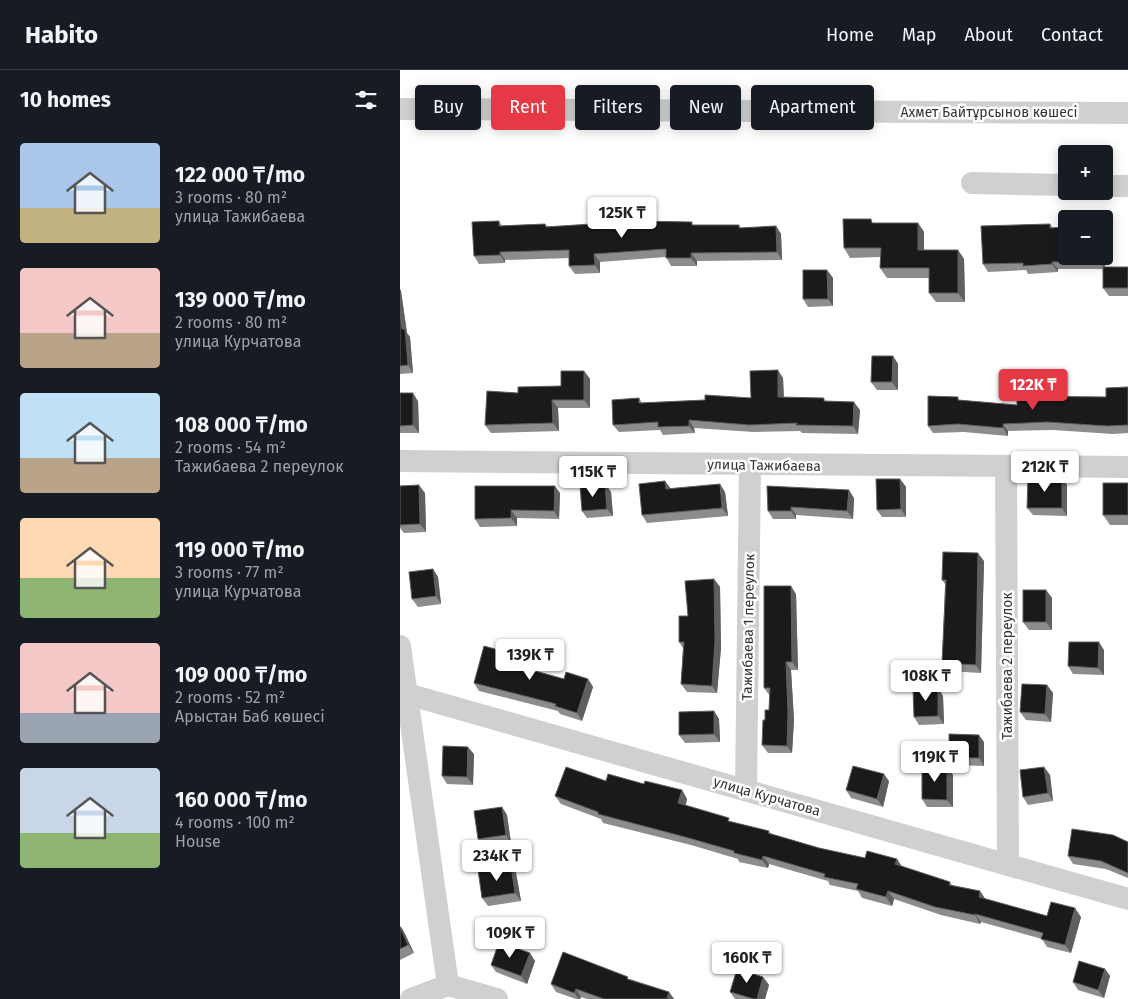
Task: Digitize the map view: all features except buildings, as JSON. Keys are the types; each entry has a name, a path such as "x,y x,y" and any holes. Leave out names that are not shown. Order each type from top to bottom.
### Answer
{"street":[{"name":"Ахмет Байтұрсынов көшесі","path":"400,108 1128,113"},
{"path":"972,183 1058,185"},
{"path":"1113,186 1128,186"},
{"name":"улица Тажибаева","path":"400,461 1128,467"},
{"name":"Тажибаева 1 переулок","path":"746,790 750,465"},
{"name":"Тажибаева 2 переулок","path":"1006,467 1008,865"},
{"path":"400,646 448,985"},
{"name":"улица Курчатова","path":"406,694 1128,900"},
{"path":"411,999 448,985 497,999"}]}
